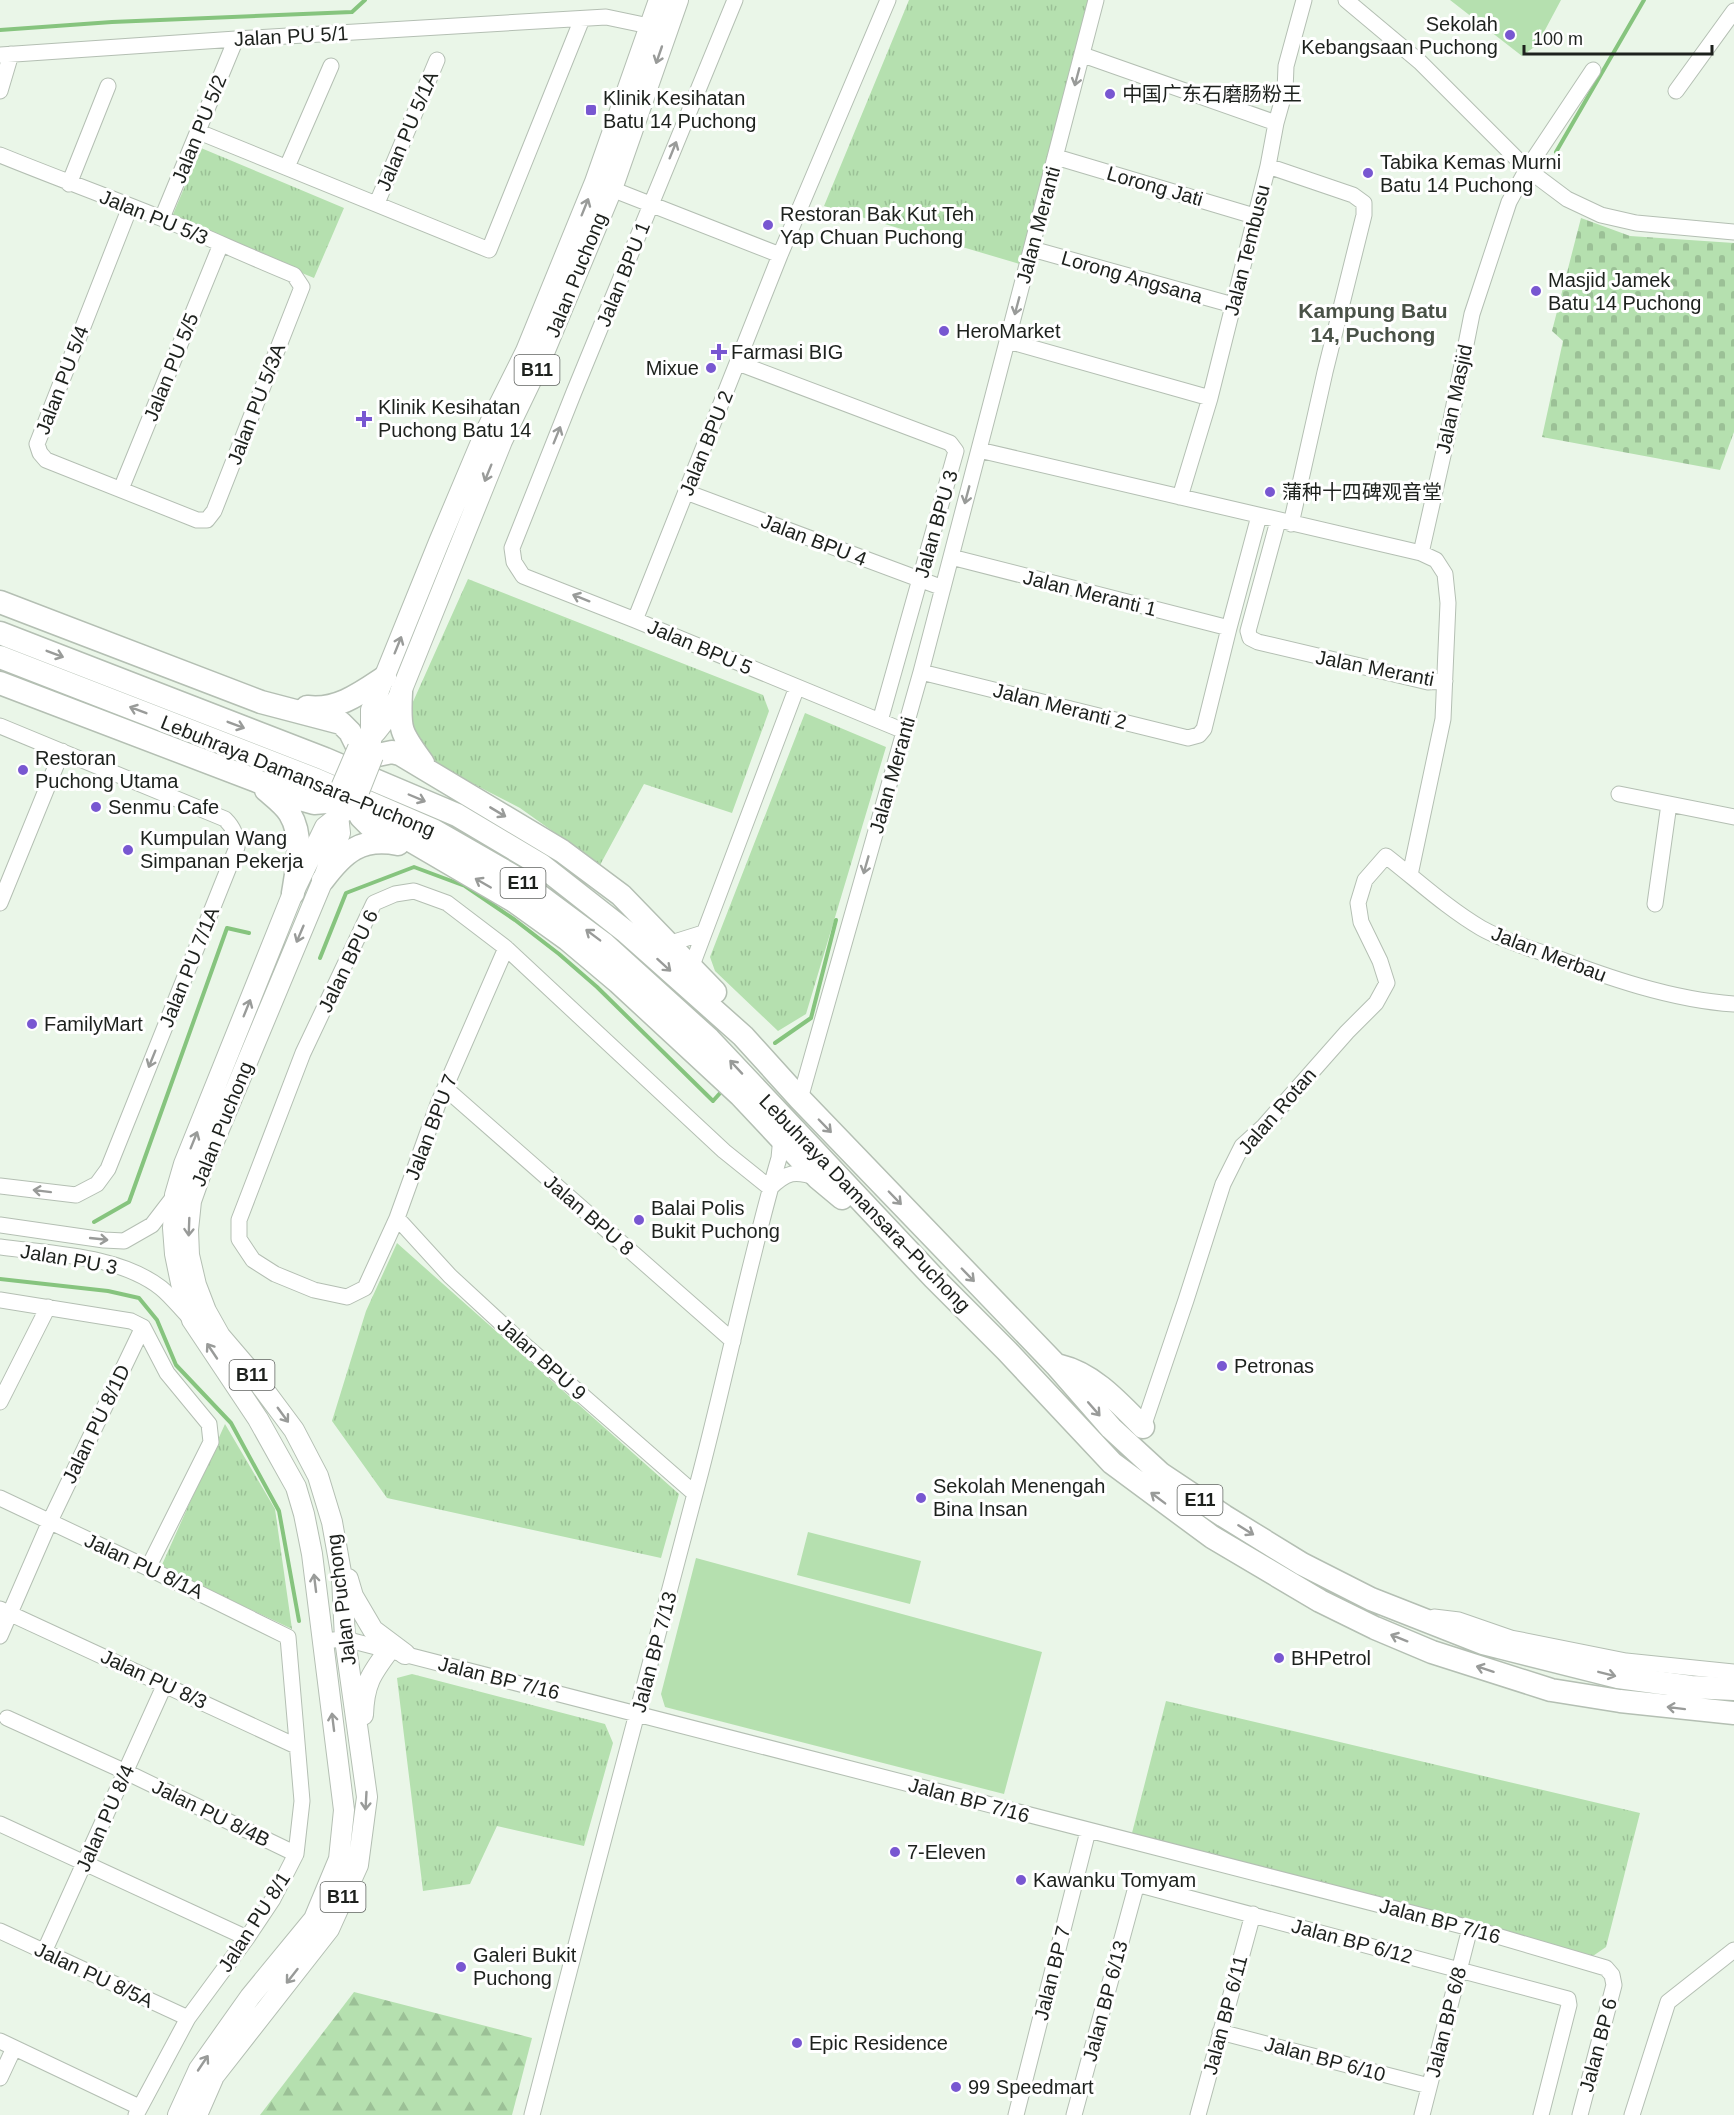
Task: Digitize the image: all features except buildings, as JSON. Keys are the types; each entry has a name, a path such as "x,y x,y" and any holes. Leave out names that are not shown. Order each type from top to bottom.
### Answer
{"highway":[{"path":"0,602 261,702 342,723 367,748 400,754 562,851 621,896 712,989 743,1036"},
{"name":"Lebuhraya Damansara–Puchong","path":"0,633 325,759 457,815 542,865 625,930 743,1036 800,1099 1056,1365 1111,1428 1161,1474 1302,1564 1371,1599 1483,1643 1618,1677 1691,1687 1734,1689"},
{"name":"Lebuhraya Damansara–Puchong","path":"0,657 328,784 433,830 513,876 603,943 709,1039 1112,1463 1212,1537 1320,1601 1432,1652 1551,1690 1631,1702 1734,1713"},
{"path":"0,683 314,803 326,802 343,805 370,826 408,839 514,901 567,939 676,1035 740,1095 818,1178 934,1278"},
{"path":"261,702 314,708 338,705 362,693 393,684 404,738 429,772"},
{"path":"257,781 290,814 297,833 298,856 293,893"},
{"path":"323,880 338,859 357,846 372,842 387,842 432,853"},
{"path":"1056,1365 1071,1369 1091,1379 1143,1427"}],"main road":[{"name":"Jalan Puchong","path":"178,2115 199,2069 250,1997 314,1919 339,1859 345,1810 312,1554 304,1514 296,1487 258,1419 192,1320 174,1254 175,1195 184,1164 293,893 325,827 343,805 367,748 386,720 393,684 439,542 485,433 603,186 649,26 659,0"},
{"name":"Jalan Puchong","path":"393,684 458,548 502,441 541,360 603,186 678,0"},
{"name":"Jalan Puchong","path":"197,2115 214,2076 329,1929 358,1864 368,1797 345,1639 342,1578 332,1522 318,1476 294,1430 250,1371 220,1336 206,1311 196,1285 189,1255 188,1230 191,1201 202,1170 323,880 340,833 343,805"},
{"path":"332,1522 353,1596 373,1630 397,1652 369,1676 364,1701 363,1766"}],"street":[{"name":"Jalan BPU 1","path":"512,548 735,0"},
{"name":"Jalan BPU 2","path":"635,620 780,255 888,0"},
{"name":"Jalan Meranti","path":"800,1099 921,672 1096,0"},
{"name":"Jalan Tembusu","path":"1180,497 1210,398 1268,166 1285,91 1286,66 1304,0"},
{"path":"1346,0 1420,62 1527,169 1567,199 1600,215 1636,223 1734,232"},
{"path":"1676,91 1734,11"},
{"name":"Jalan PU 5/1","path":"5,55 582,18 606,17 649,26"},
{"path":"199,132 489,250 582,18"},
{"name":"Jalan PU 5/2","path":"162,218 236,39"},
{"path":"0,91 5,55"},
{"path":"1083,55 1276,123"},
{"name":"Jalan PU 5/1A","path":"377,203 437,60"},
{"path":"287,167 332,66"},
{"name":"Jalan Masjid","path":"1421,553 1472,314 1509,202 1527,169 1593,70"},
{"path":"69,184 108,86"},
{"name":"Jalan PU 5/3","path":"0,155 69,184 162,218 294,276 302,287"},
{"name":"Lorong Jati","path":"1056,157 1254,216"},
{"path":"1268,166 1353,195 1364,203 1364,216 1325,372 1284,522"},
{"path":"603,186 780,255"},
{"name":"Jalan PU 5/4","path":"130,207 37,444 40,453 46,459 197,520 207,520"},
{"name":"Jalan PU 5/5","path":"121,489 221,244"},
{"name":"Lorong Angsana","path":"1032,249 1233,305"},
{"name":"Jalan PU 5/3A","path":"207,520 214,511 302,287"},
{"path":"1008,341 1210,398"},
{"name":"Jalan BPU 3","path":"738,363 950,443 956,451 880,721"},
{"path":"979,450 1421,553 1436,560 1445,574 1448,603 1441,730 1410,874"},
{"name":"Jalan BPU 4","path":"686,492 943,588"},
{"path":"1228,628 1259,516"},
{"name":"Jalan Meranti","path":"1284,522 1248,631 1250,638 1258,642 1428,682 1445,681"},
{"name":"Jalan BPU 5","path":"512,548 514,562 523,576 904,731"},
{"name":"Jalan Meranti 1","path":"951,557 1228,628"},
{"name":"Jalan Meranti 2","path":"921,672 1188,738 1199,735 1204,729 1228,628"},
{"path":"691,968 797,687"},
{"name":"Jalan PU 7/1A","path":"0,726 225,819 232,826 237,847 108,1169 98,1184 76,1196 0,1186"},
{"path":"0,903 6,873 62,751"},
{"path":"1619,794 1734,817"},
{"path":"1655,904 1669,804"},
{"name":"Jalan Merbau","path":"1386,856 1450,907 1480,928 1499,937 1621,982 1716,1003 1734,1004"},
{"name":"Jalan Rotan","path":"1143,1427 1223,1184 1242,1146 1264,1126 1347,1032 1376,1003 1387,983 1380,961 1361,922 1358,903 1365,880 1386,856"},
{"name":"Jalan BPU 6","path":"347,1297 314,1290 275,1274 253,1260 239,1239 239,1220 303,1053 374,903 395,894 414,891 447,903 506,948 724,1151 770,1188"},
{"path":"665,940 703,933"},
{"name":"Jalan BPU 7","path":"347,1297 365,1288 397,1218 446,1088 506,948"},
{"name":"Jalan BPU 8","path":"446,1088 733,1341"},
{"name":"Jalan BP 7/13","path":"532,2115 591,1882 638,1714 733,1341 779,1158 781,1137"},
{"path":"770,1188 784,1175 804,1173 818,1178"},
{"name":"Jalan PU 3","path":"0,1225 124,1241 152,1225 175,1195"},
{"name":"Jalan BPU 9","path":"397,1218 450,1276 528,1348 694,1493"},
{"name":"Jalan PU 3","path":"0,1247 97,1260 124,1268 142,1275 162,1288 192,1320"},
{"path":"0,1300 131,1321 143,1327 167,1373 210,1424 211,1442 148,1568"},
{"path":"0,1402 48,1307"},
{"name":"Jalan PU 8/1D","path":"0,1636 5,1611 143,1327"},
{"name":"Jalan PU 8/1A","path":"0,1498 288,1637"},
{"name":"Jalan PU 8/3","path":"5,1611 296,1746"},
{"path":"1410,1614 1459,1620 1511,1638 1626,1660 1734,1672"},
{"name":"Jalan PU 8/1","path":"138,2111 188,2018 273,1899 296,1854 302,1801 288,1637"},
{"name":"Jalan BP 7/16","path":"322,1641 345,1639 1470,1928 1606,1968 1612,1975"},
{"name":"Jalan PU 8/4","path":"44,1952 165,1684"},
{"name":"Jalan PU 8/4B","path":"7,1718 126,1772 296,1854"},
{"path":"0,1824 247,1938"},
{"name":"Jalan BP 7","path":"1016,2115 1088,1831"},
{"name":"Jalan BP 6/12","path":"1136,1887 1145,1886 1568,1999 1569,2005 1541,2115"},
{"name":"Jalan BP 6/13","path":"1074,2115 1136,1887"},
{"name":"Jalan BP 6/11","path":"1198,2115 1253,1914"},
{"name":"Jalan BP 6/8","path":"1422,2115 1470,1928"},
{"name":"Jalan PU 8/5A","path":"0,1931 188,2018"},
{"path":"1632,2115 1668,2002 1734,1950"},
{"name":"Jalan BP 6","path":"1580,2115 1614,1985 1612,1975"},
{"name":"Jalan BP 6/10","path":"1220,2032 1429,2086"},
{"path":"0,2078 7,2045 138,2111"}],"green space":[{"path":"909,0 1092,0 1023,265 824,206"},
{"path":"1450,0 1561,0 1537,45 1522,56"},
{"path":"201,148 344,208 314,278 171,219"},
{"path":"1581,218 1630,236 1734,243 1734,432 1720,470 1542,437 1563,341 1552,331"},
{"path":"468,579 763,695 769,711 732,813 644,784 600,865 520,808 442,768 421,749 408,713"},
{"path":"805,713 886,747 806,1014 778,1031 715,971 710,957"},
{"path":"397,1243 679,1494 661,1558 387,1498 332,1421 366,1311"},
{"path":"225,1424 275,1509 292,1629 161,1567"},
{"path":"808,1532 921,1561 910,1604 797,1575"},
{"path":"696,1558 1042,1652 1004,1794 665,1707 661,1694"},
{"path":"412,1674 605,1724 613,1743 584,1846 497,1826 470,1884 423,1891 397,1678"},
{"path":"1166,1701 1640,1813 1606,1947 1590,1958 1132,1833"},
{"path":"354,1992 532,2038 512,2115 260,2115"}],"waterway":[{"path":"0,30 112,22 352,12 365,0"},
{"path":"1556,152 1644,0"},
{"path":"320,958 346,893 414,867 465,886 515,920 597,987 713,1101 721,1092"},
{"path":"775,1043 811,1018 836,920"},
{"path":"94,1222 129,1202 227,928 249,933"},
{"path":"0,1279 108,1291 139,1298 157,1320 176,1365 231,1423 279,1511 299,1621"}],"place":[{"name":"Sekolah Kebangsaan Puchong","path":"1510,35"},
{"name":"中国广东石磨肠粉王","path":"1110,94"},
{"name":"Klinik Kesihatan Batu 14 Puchong","path":"591,110"},
{"name":"Tabika Kemas Murni Batu 14 Puchong","path":"1368,173"},
{"name":"Restoran Bak Kut Teh Yap Chuan Puchong","path":"768,225"},
{"name":"Masjid Jamek Batu 14 Puchong","path":"1536,291"},
{"name":"HeroMarket","path":"944,331"},
{"name":"Farmasi BIG","path":"719,352"},
{"name":"Mixue","path":"711,368"},
{"name":"Klinik Kesihatan Puchong Batu 14","path":"364,419"},
{"name":"蒲种十四碑观音堂","path":"1270,492"},
{"name":"Restoran Puchong Utama","path":"23,770"},
{"name":"Senmu Cafe","path":"96,807"},
{"name":"Kumpulan Wang Simpanan Pekerja","path":"128,850"},
{"name":"FamilyMart","path":"32,1024"},
{"name":"Balai Polis Bukit Puchong","path":"639,1220"},
{"name":"Petronas","path":"1222,1366"},
{"name":"Sekolah Menengah Bina Insan","path":"921,1498"},
{"name":"BHPetrol","path":"1279,1658"},
{"name":"7-Eleven","path":"895,1852"},
{"name":"Kawanku Tomyam","path":"1021,1880"},
{"name":"Galeri Bukit Puchong","path":"461,1967"},
{"name":"Epic Residence","path":"797,2043"},
{"name":"99 Speedmart","path":"956,2087"}],"district":[{"name":"Kampung Batu 14, Puchong","path":"1373,322"}]}
